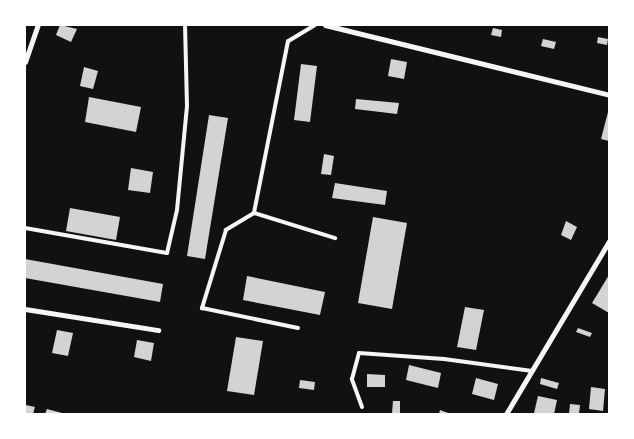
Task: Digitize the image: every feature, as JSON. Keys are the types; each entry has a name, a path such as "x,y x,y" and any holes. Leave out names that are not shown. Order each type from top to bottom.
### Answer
{"street":[{"path":"25,62 38,25"},
{"path":"325,25 609,94"},
{"path":"506,414 609,241"},
{"path":"25,309 158,330"}],"lane":[{"path":"25,228 167,253 177,210 187,106 185,25"},
{"path":"298,328 202,308 226,230 254,213 288,41 316,25"},
{"path":"254,213 335,238"},
{"path":"362,407 352,380 359,353 444,359 532,371"}],"building":[{"path":"60,25 77,29 71,42 56,35"},
{"path":"493,28 502,30 501,37 491,35"},
{"path":"598,37 608,39 607,45 597,43"},
{"path":"543,39 556,42 554,49 541,46"},
{"path":"391,59 407,62 404,79 388,76"},
{"path":"301,64 317,66 310,122 294,120"},
{"path":"84,67 98,71 93,89 80,86"},
{"path":"89,97 141,107 136,132 85,122"},
{"path":"356,99 399,103 397,114 355,109"},
{"path":"609,112 609,141 601,139"},
{"path":"209,115 228,118 205,259 187,256"},
{"path":"324,154 334,156 331,175 321,174"},
{"path":"131,168 153,172 150,193 128,190"},
{"path":"335,183 387,191 385,205 332,198"},
{"path":"70,208 120,217 116,240 66,231"},
{"path":"373,217 407,223 392,309 358,303"},
{"path":"566,221 577,227 571,240 561,235"},
{"path":"25,259 163,284 160,302 25,278"},
{"path":"609,275 609,313 592,303"},
{"path":"247,276 325,292 320,315 243,300"},
{"path":"465,307 484,310 476,350 457,347"},
{"path":"578,328 592,333 590,337 576,332"},
{"path":"57,330 73,333 68,356 52,353"},
{"path":"236,337 263,341 254,395 227,391"},
{"path":"137,340 154,343 151,361 134,357"},
{"path":"409,365 441,373 438,388 406,380"},
{"path":"367,374 385,375 385,387 367,387"},
{"path":"476,378 498,384 494,400 472,394"},
{"path":"541,378 559,383 557,389 540,384"},
{"path":"300,380 315,382 314,390 299,388"},
{"path":"591,387 605,389 603,411 589,409"},
{"path":"538,396 557,400 554,414 534,413"},
{"path":"393,401 400,401 400,413 392,413"},
{"path":"570,404 580,405 579,414 569,414"},
{"path":"26,405 35,407 33,414 25,414"},
{"path":"47,409 62,413 62,414 45,414"},
{"path":"440,410 451,414 439,414"}]}
